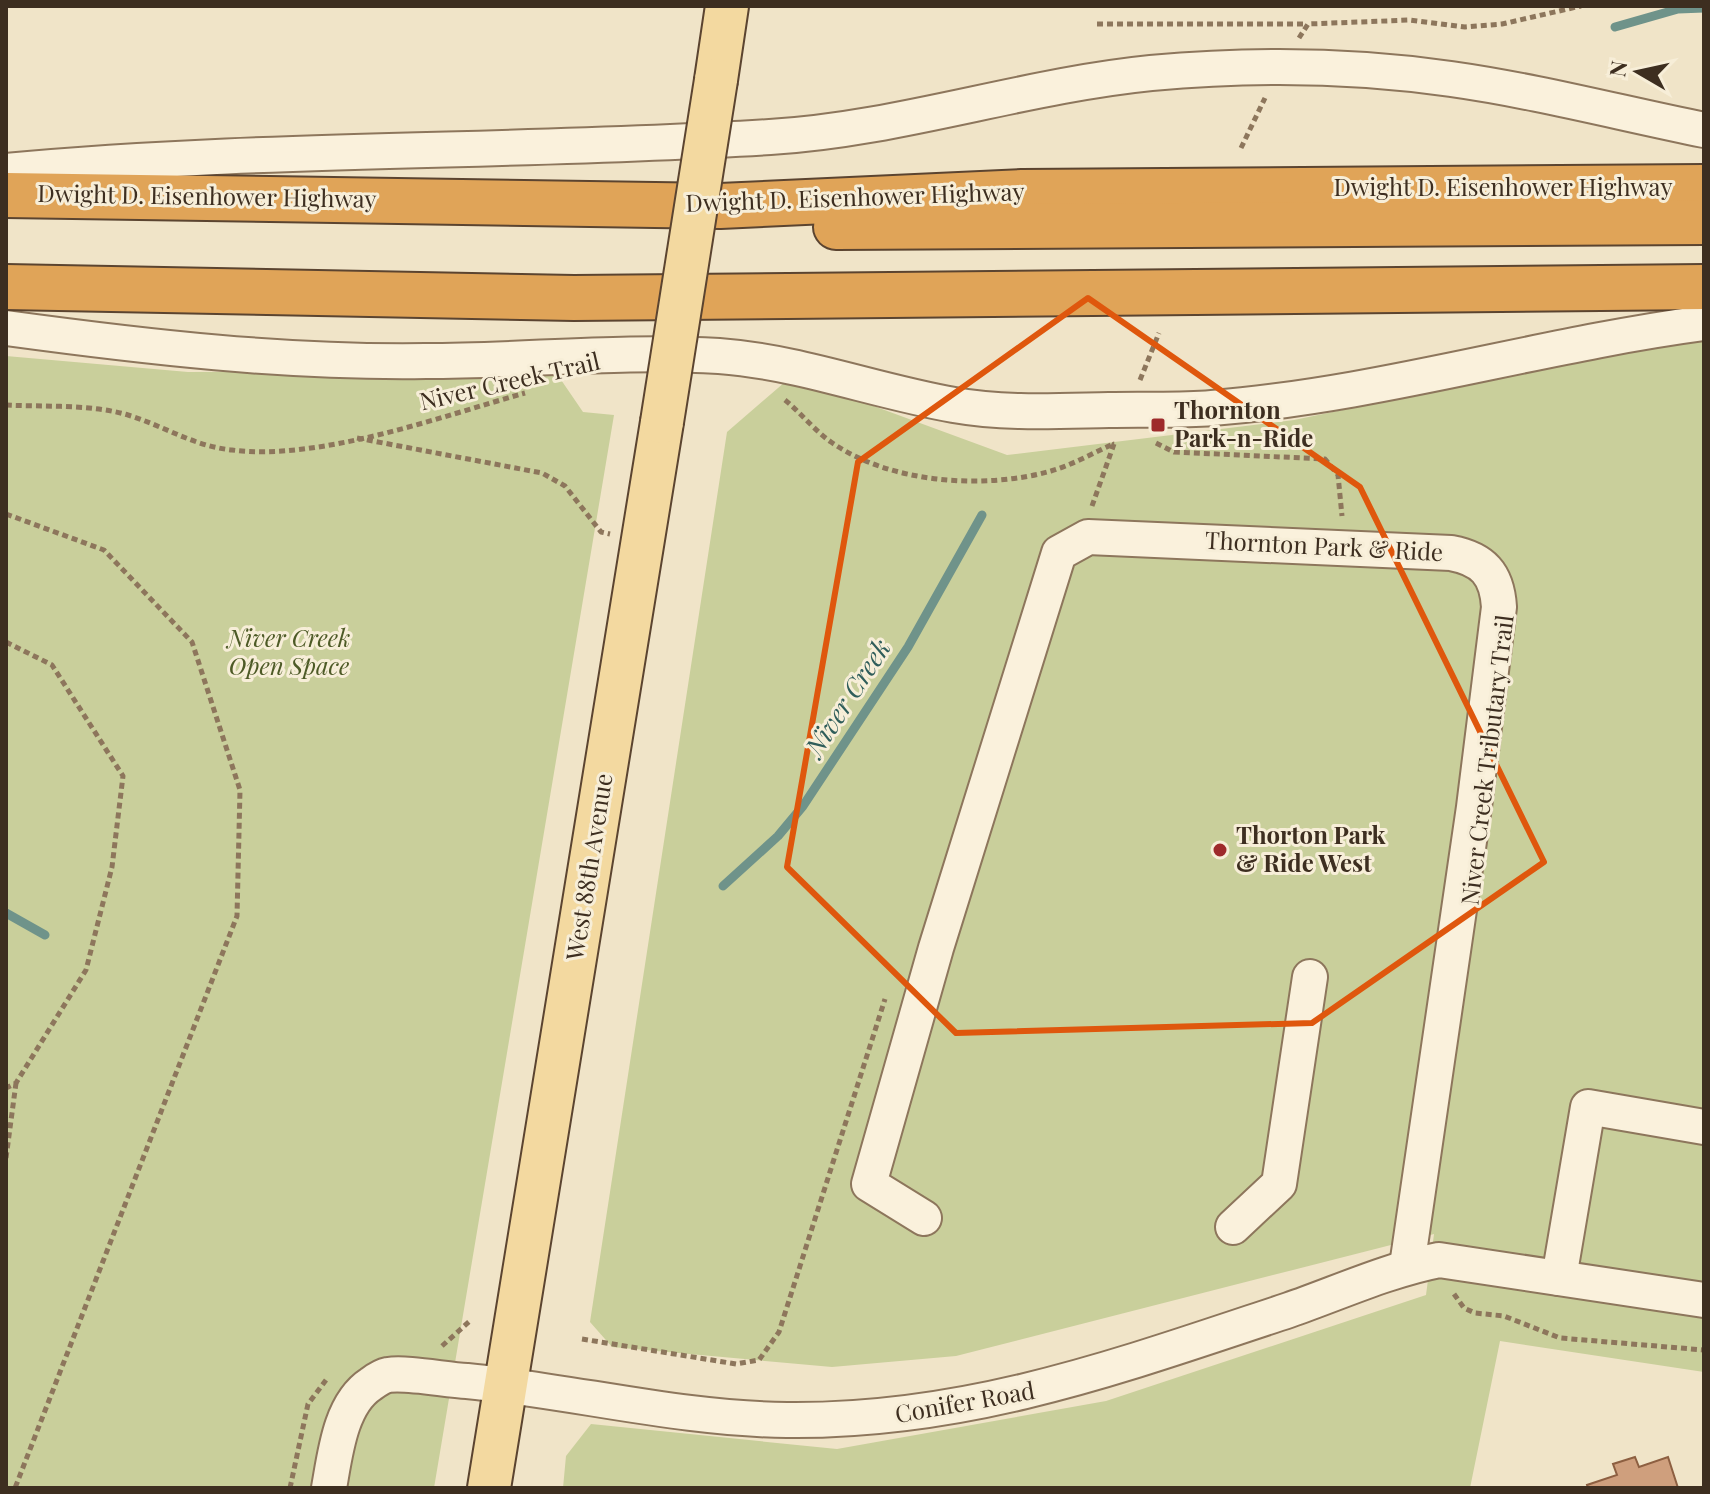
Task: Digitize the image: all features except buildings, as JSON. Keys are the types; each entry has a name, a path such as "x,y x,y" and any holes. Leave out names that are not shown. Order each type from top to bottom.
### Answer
{"highway":[{"name":"Dwight D. Eisenhower Highway","path":"6,195 720,206 1022,192 1704,187"},
{"path":"720,206 836,227 893,228 1704,222"},
{"path":"6,287 590,298 1704,287"}],"main road":[{"name":"West 88th Avenue","path":"489,1488 727,6"}],"street":[{"path":"6,171 172,158 811,134 931,115 1088,81 1231,69 1366,71 1450,79 1704,130"},
{"path":"6,328 150,347 323,360 427,361 647,354 725,357 817,370 901,394 959,406 1043,411 1245,405 1341,391 1545,349 1704,323"},
{"name":"Thornton Park & Ride","path":"924,1218 869,1184 936,948 1059,553 1088,537 1428,551 1468,556 1483,564 1494,576 1498,593 1497,639 1407,1266"},
{"path":"1233,1227 1279,1184 1310,977"},
{"path":"1559,1278 1588,1107 1704,1127"},
{"name":"Conifer Road","path":"329,1488 338,1439 352,1404 368,1385 388,1375 505,1385 744,1419 831,1420 921,1412 1003,1398 1087,1377 1407,1266 1452,1261 1704,1300"}],"path":[{"path":"1410,20 1465,27 1502,24 1581,6"},
{"path":"1097,24 1308,24"},
{"name":"Niver Creek Trail","path":"6,405 125,414 194,443 231,450 282,451 356,438 531,391"},
{"path":"775,395 843,450 900,473 933,479 1052,471"},
{"path":"356,438 542,473 565,486 601,532 643,541"},
{"path":"1142,443 1156,443 1174,452 1325,459 1338,475 1342,523"},
{"path":"1092,507 1114,444 1128,444"},
{"path":"6,514 104,550 192,642 240,790 237,916 15,1488"},
{"path":"6,642 52,665 123,776 112,867 86,970 16,1083 6,1158"},
{"path":"6,1088 16,1083"},
{"path":"1448,1283 1464,1308 1504,1316 1560,1338 1704,1350"}],"highlighted area":[{"path":"1088,298 1360,487 1544,862 1312,1023 956,1033 787,867 858,462"}],"green space":[{"path":"1704,335 1704,1372 1500,1341 1470,1488 563,1488 566,1456 591,1424 837,1449 1106,1401 1426,1295 1434,1234 956,1356 832,1367 612,1347 590,1322 727,432 792,376 1007,455 1294,420"},
{"name":"Niver Creek Open Space","path":"6,356 188,372 555,371 583,412 614,415 434,1488 6,1488"}],"waterway":[{"name":"Niver Creek","path":"1615,27 1678,9 1704,8"},
{"name":"Niver Creek","path":"723,886 778,836 803,806 908,647 982,515"},
{"name":"Niver Creek","path":"6,913 45,935"}],"place":[{"name":"Thornton Park-n-Ride","path":"1158,425"},
{"name":"Thorton Park & Ride West","path":"1220,850"}]}
